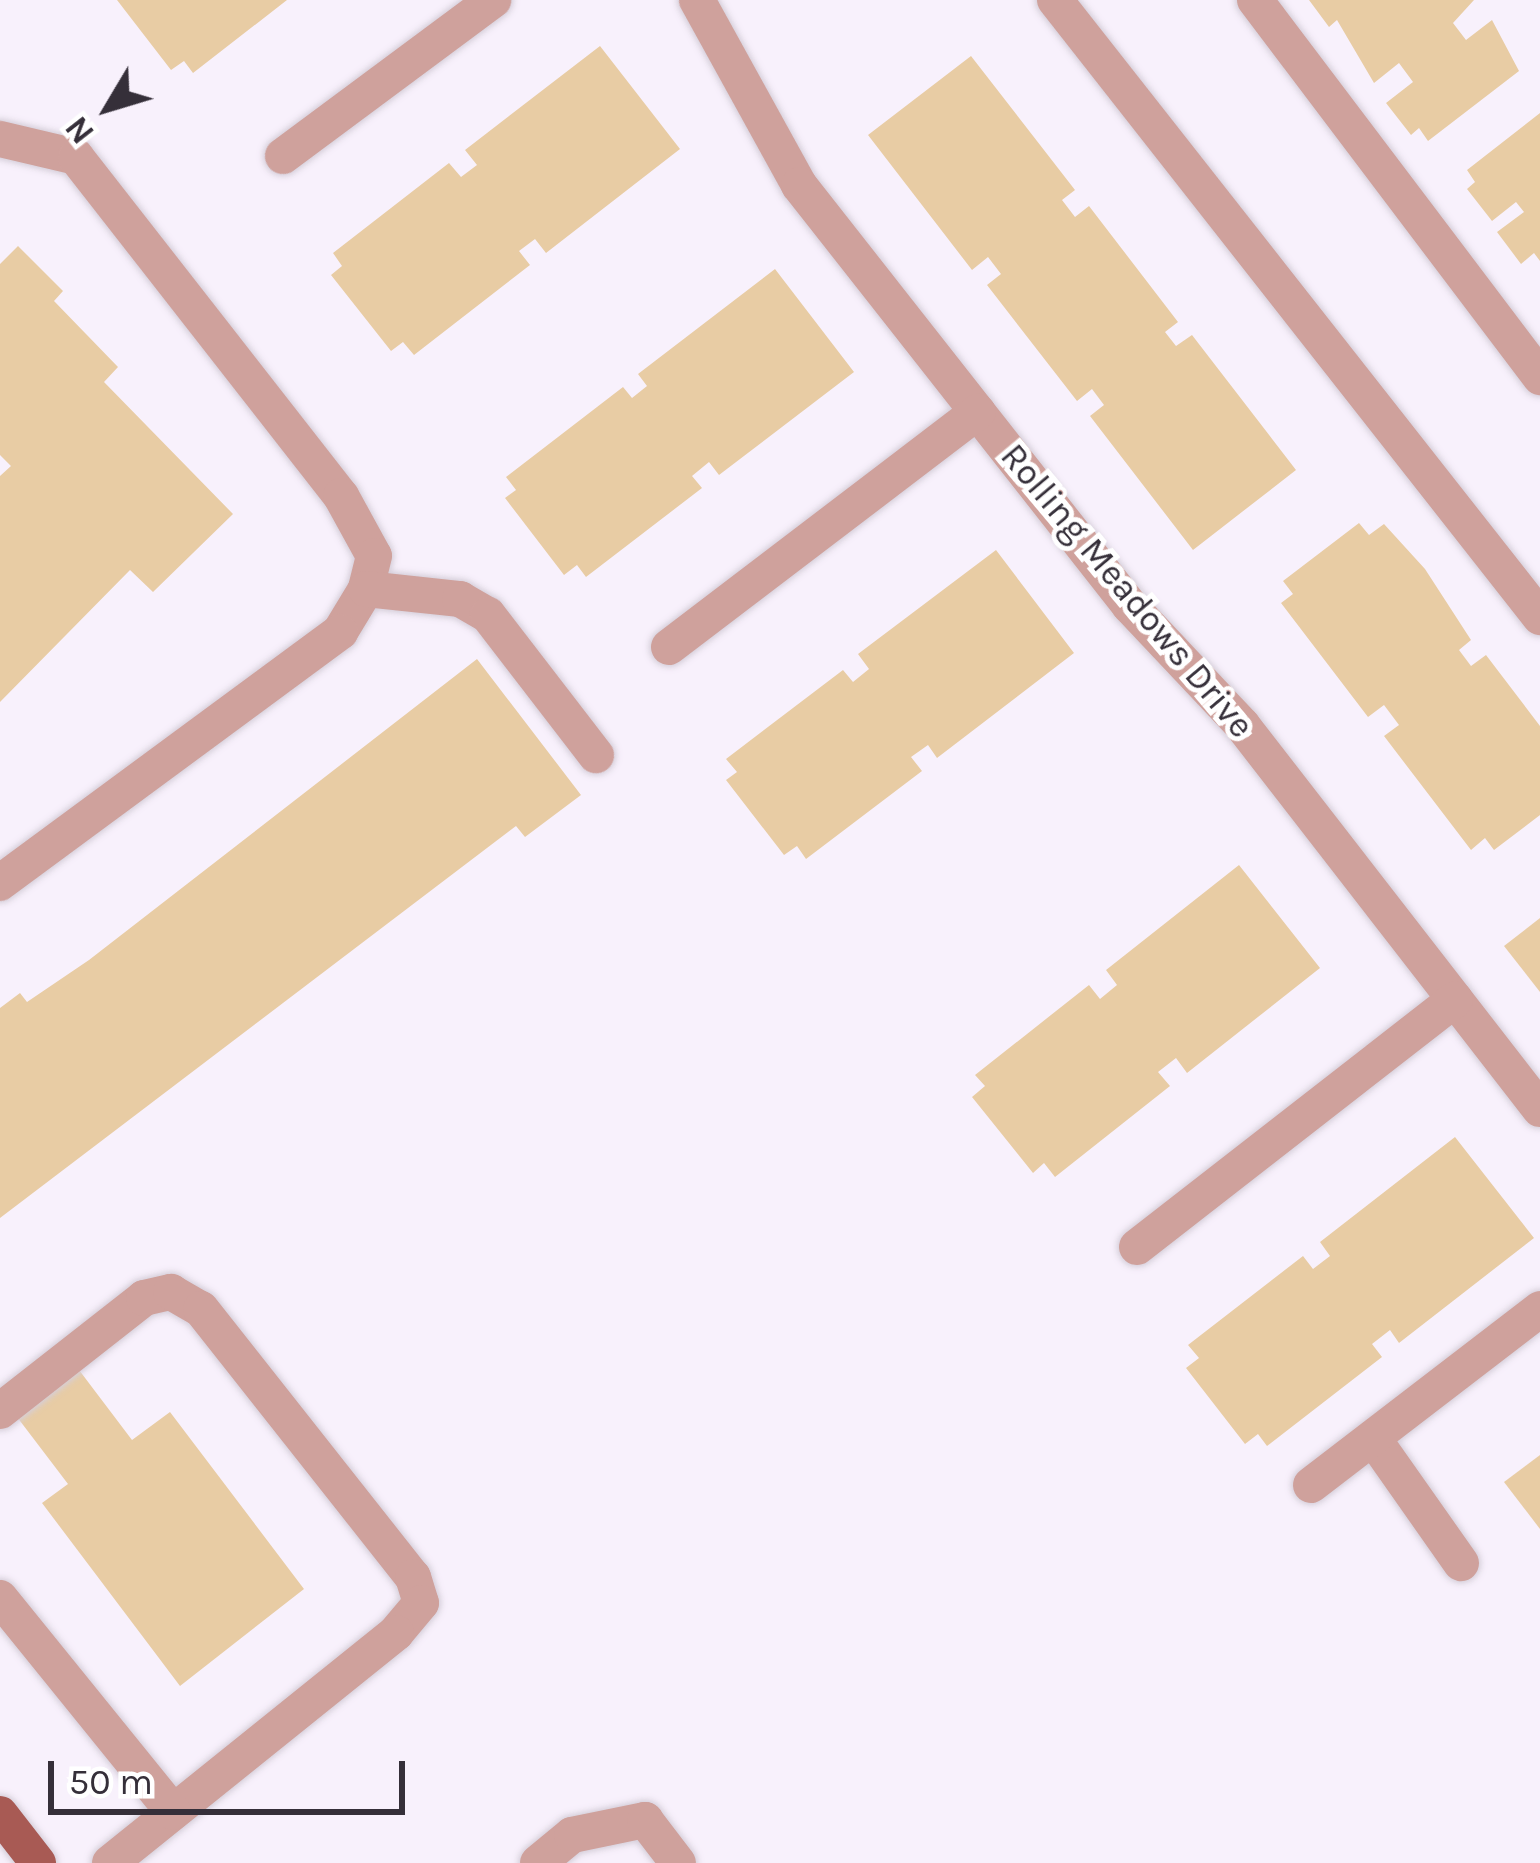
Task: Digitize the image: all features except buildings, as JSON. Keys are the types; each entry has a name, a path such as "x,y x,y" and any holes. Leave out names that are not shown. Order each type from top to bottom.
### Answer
{"main road":[{"path":"0,1814 38,1863"}],"lane":[{"path":"283,156 493,0"},
{"name":"Rolling Meadows Drive","path":"697,0 799,185 1130,606 1241,725 1540,1108"},
{"path":"1055,0 1540,617"},
{"path":"1255,0 1540,377"},
{"path":"0,139 76,157 341,496 374,556 366,590 340,632 0,884"},
{"path":"669,647 978,412"},
{"path":"366,590 460,599 488,615 596,755"},
{"path":"1137,1247 1455,999"},
{"path":"0,1412 144,1298 172,1292 201,1309 412,1577 421,1604 396,1633 110,1863"},
{"path":"1311,1485 1540,1309"},
{"path":"1373,1438 1461,1563"},
{"path":"0,1598 173,1812"},
{"path":"538,1863 572,1834 645,1820 678,1863"}]}
